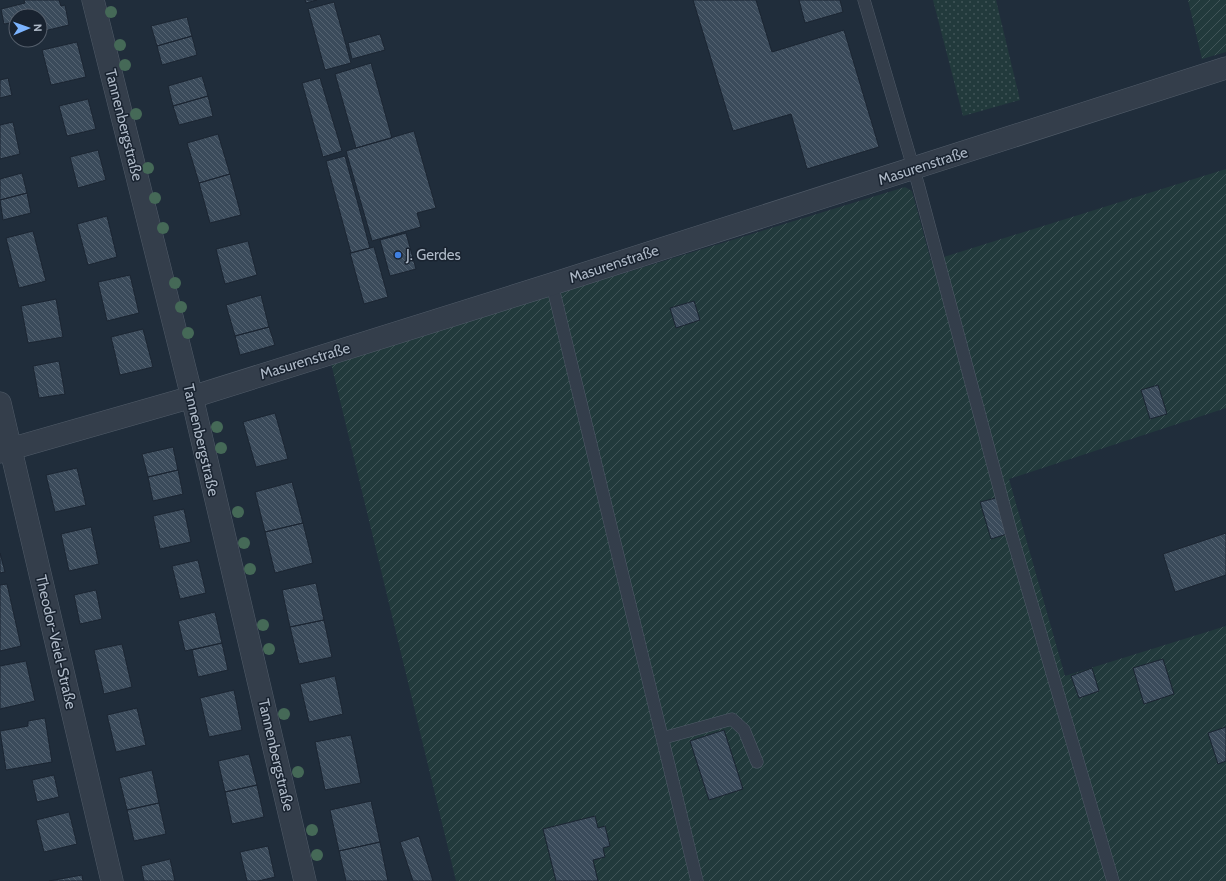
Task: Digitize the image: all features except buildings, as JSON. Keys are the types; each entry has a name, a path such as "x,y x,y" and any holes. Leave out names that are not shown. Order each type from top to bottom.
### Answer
{"street":[{"name":"Tannenbergstraße","path":"93,0 192,397 305,881"},
{"name":"Masurenstraße","path":"5,451 192,397 552,284 1226,68"},
{"name":"Theodor-Veiel-Straße","path":"0,403 5,451 112,881"}],"lane":[{"path":"864,0 913,169 1012,536 1113,881"},
{"path":"552,284 697,881"},
{"path":"663,738 732,719 744,730 757,762"}],"green space":[{"path":"933,0 996,0 1020,100 963,116"},
{"path":"1188,0 1226,0 1226,52 1202,59"},
{"path":"1226,169 1226,408 1009,479 1065,676 1226,626 1226,881 456,881 331,363 905,187 912,191 931,261"}],"place":[{"name":"J. Gerdes","path":"398,255"}]}
